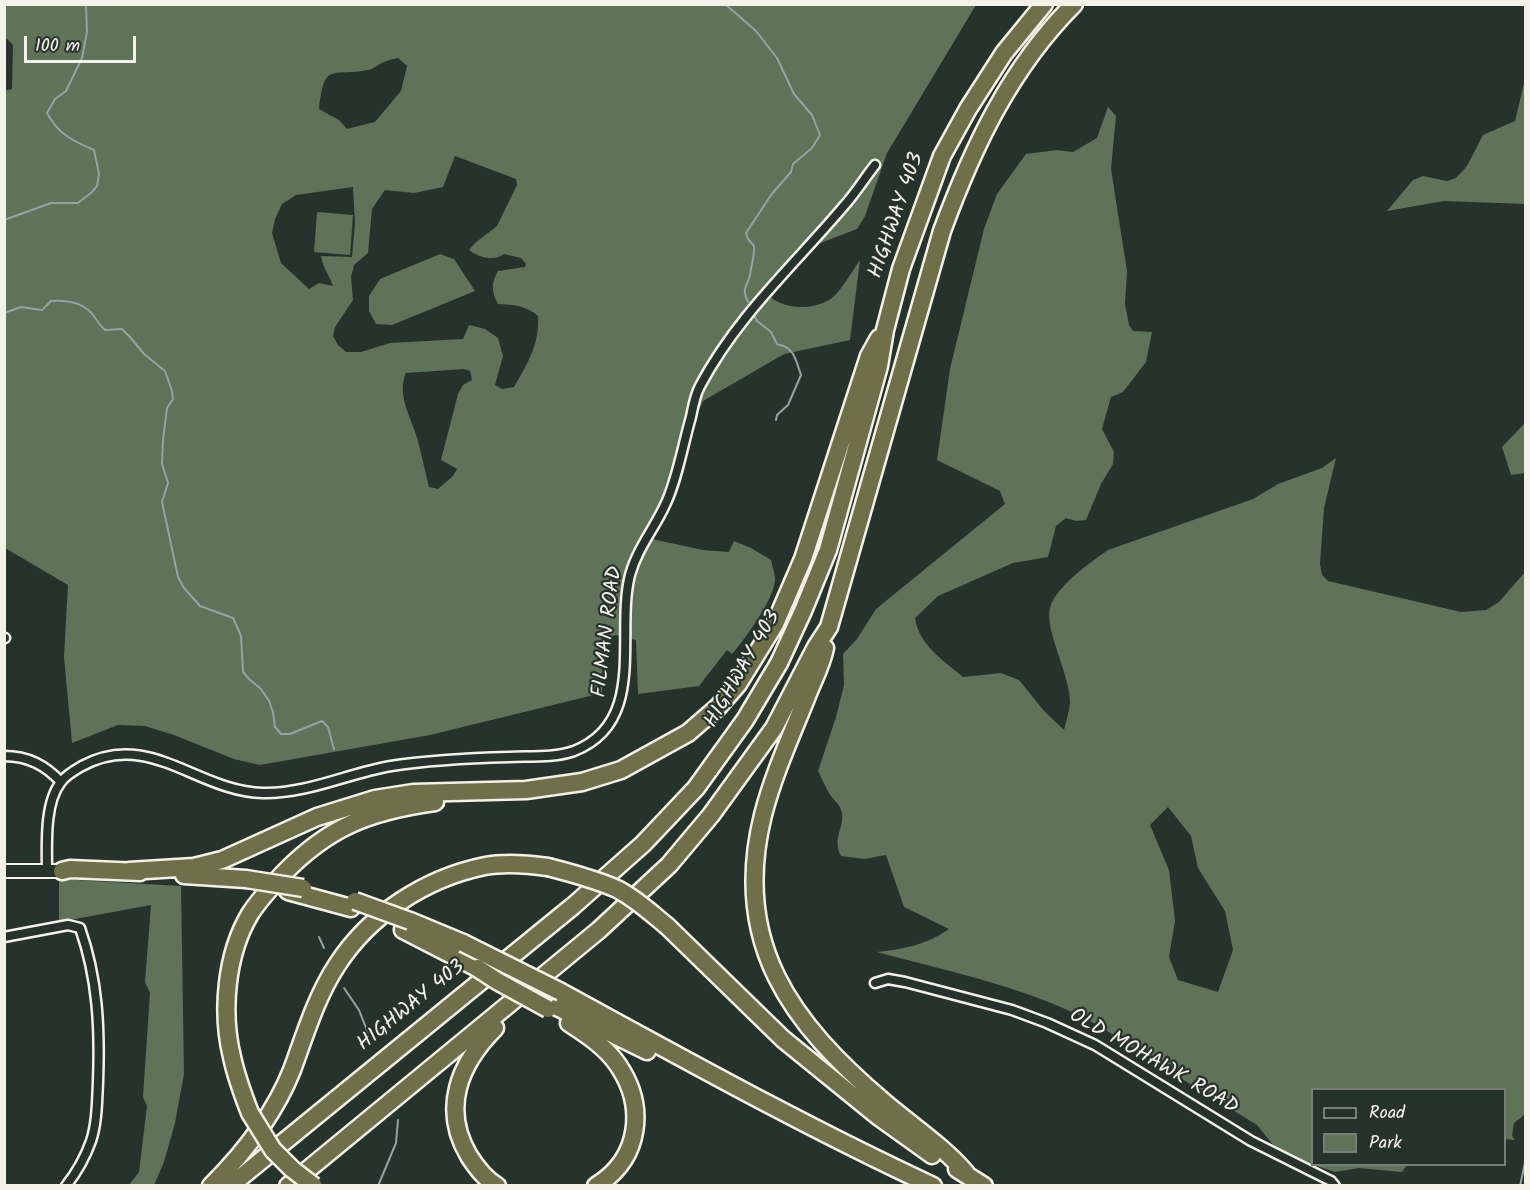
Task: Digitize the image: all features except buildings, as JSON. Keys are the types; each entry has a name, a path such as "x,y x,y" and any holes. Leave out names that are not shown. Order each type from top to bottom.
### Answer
{"highway":[{"name":"HIGHWAY 403","path":"230,1185 573,906 643,844 696,788 746,720 779,663 828,550 879,366 885,330 901,270 942,156 968,108 1004,53 1044,4"},
{"path":"966,1173 951,1155 914,1128 863,1084 814,1034 774,976 760,930 753,881 758,837 773,783 824,653 829,627 942,231 962,177 986,126 1019,69 1038,43 1074,4"},
{"path":"129,871 194,867 222,860 317,818 375,799 413,793 526,790 582,782 621,771 688,733 718,707 738,684 775,624 803,559 869,356 885,330"},
{"path":"288,1185 599,930 669,865 704,824 774,728 816,647 829,627"},
{"path":"314,1185 292,1169 273,1150 250,1113 231,1055 228,982 238,939 259,900 308,849 333,832 380,812 497,792"},
{"path":"211,1185 235,1162 260,1131 291,1072 303,1037 336,966 357,939 391,907 438,880 485,866 520,863 576,874 618,890 638,902 667,926 783,1039 879,1117 940,1161 966,1173 984,1185"},
{"path":"55,871 70,868 129,871 296,889 353,905 463,943 553,1002 909,1185"},
{"path":"55,871 69,876 244,882"},
{"path":"407,925 451,955 497,981 553,1002 700,1068 886,1164 933,1185"},
{"path":"497,1185 475,1166 460,1141 455,1118 457,1088 468,1060 480,1043 532,985"},
{"path":"553,1002 617,1064 632,1091 636,1116 634,1135 626,1157 616,1170 596,1185"}],"main road":[{"path":"4,872 55,871"}],"street":[{"name":"FILMAN ROAD","path":"61,782 71,773 101,757 120,753 140,754 240,790 281,793 393,766 558,755 574,751 601,734 620,703 624,684 629,578 637,555 666,503 699,388 727,344 767,290 844,207 875,165"},
{"path":"4,756 20,756 38,764 51,771 61,782 53,797 49,815 55,871"},
{"path":"4,937 68,925 80,928 86,946 98,1006 97,1108 91,1141 77,1172 66,1185"},
{"name":"OLD MOHAWK ROAD","path":"875,983 888,979 905,982 1012,1010 1047,1023 1095,1045 1251,1140 1335,1185"}],"green space":[{"path":"5,5 976,5 887,153 865,216 857,229 805,249 764,291 778,302 787,305 806,307 815,305 835,295 860,260 850,340 784,354 703,401 678,460 668,506 647,538 703,550 729,552 734,541 771,560 775,579 770,597 751,629 732,654 727,650 699,686 638,694 636,640 615,635 603,643 602,693 430,735 260,765 234,759 145,726 118,725 72,743 64,657 68,585 5,548 4,91 12,89 13,45 5,37","holes":["398,58 407,66 401,91 375,122 347,129 339,120 319,109 324,84 331,74 368,70","455,156 516,179 517,185 497,226 469,250 486,258 496,258 504,254 521,258 526,264 525,267 498,271 493,284 498,304 514,305 538,316 535,345 514,387 502,389 495,385 503,356 498,338 485,329 469,325 463,339 390,343 361,352 346,352 333,336 335,327 353,300 351,277 354,265 368,253 372,209 385,190 414,193 443,187","353,187 355,224 352,257 321,256 333,286 319,283 309,289 281,263 272,233 275,219 282,204 296,195","464,369 470,371 472,380 463,385 458,394 441,460 457,469 453,476 438,489 429,487 418,441 406,407 403,390 406,373"]},
{"path":"1525,79 1525,204 1444,201 1387,211 1413,180 1423,176 1447,181 1456,178 1467,166 1483,135 1515,121"},
{"path":"1108,107 1116,116 1111,169 1127,271 1125,304 1129,325 1133,331 1152,332 1146,362 1123,392 1111,397 1102,429 1114,452 1113,464 1101,484 1086,520 1076,521 1066,518 1056,526 1048,557 1013,563 938,596 915,618 917,628 933,651 963,677 1001,673 1019,680 1044,711 1064,730 1070,706 1069,692 1049,617 1053,600 1066,584 1108,550 1253,499 1278,484 1322,468 1336,458 1324,508 1320,564 1322,575 1328,581 1461,612 1486,610 1499,602 1525,572 1526,1109 1523,1116 1514,1123 1512,1136 1515,1140 1506,1139 1506,1088 1311,1088 1311,1164 1274,1146 1257,1125 1106,1030 1076,1014 1011,989 877,952 914,945 932,939 949,929 904,907 886,855 864,859 841,856 838,839 842,819 841,810 818,771 844,685 843,654 857,639 876,609 1005,504 1000,491 937,460 950,369 984,229 997,194 1026,154 1057,150 1073,152 1097,138","holes":["1168,807 1191,836 1198,868 1225,911 1233,950 1218,992 1178,980 1169,957 1175,921 1169,870 1150,825"]},
{"path":"317,212 353,215 350,255 314,252"},
{"path":"440,254 454,259 475,291 392,325 376,324 369,311 369,296 380,279"},
{"path":"1525,423 1525,473 1511,475 1502,447"},
{"path":"59,879 181,886 184,1074 175,1123 164,1162 154,1185 129,1185 139,1172 147,1106 143,1097 150,993 145,982 151,905 59,922"},
{"path":"1317,1166 1406,1166 1402,1172 1359,1168 1335,1172"}],"waterway":[{"path":"4,220 51,203 78,203 97,186 99,174 94,150 67,136 47,113 55,99 66,91 82,58 87,32 86,4"},
{"path":"725,4 756,31 777,58 794,94 812,115 820,135 812,148 793,164 791,172 771,195 746,233 754,246 750,275 745,290 748,302"},
{"path":"4,313 21,307 42,310 51,301 79,305 89,311 105,330 122,329 144,354 165,371 173,399 167,408 163,440 162,464 168,483 162,502 178,577 184,588 200,606 233,618 241,636 243,672 261,689 269,701 275,727 281,734 290,734 322,721 328,727 334,749"},
{"path":"754,315 757,321 771,332 777,344 791,351 801,375 788,405 777,415 776,420"},
{"path":"319,937 324,948"},
{"path":"344,988 359,1010 368,1033"},
{"path":"378,1186 396,1143 398,1120"},
{"path":"1520,1186 1526,1158"}]}
